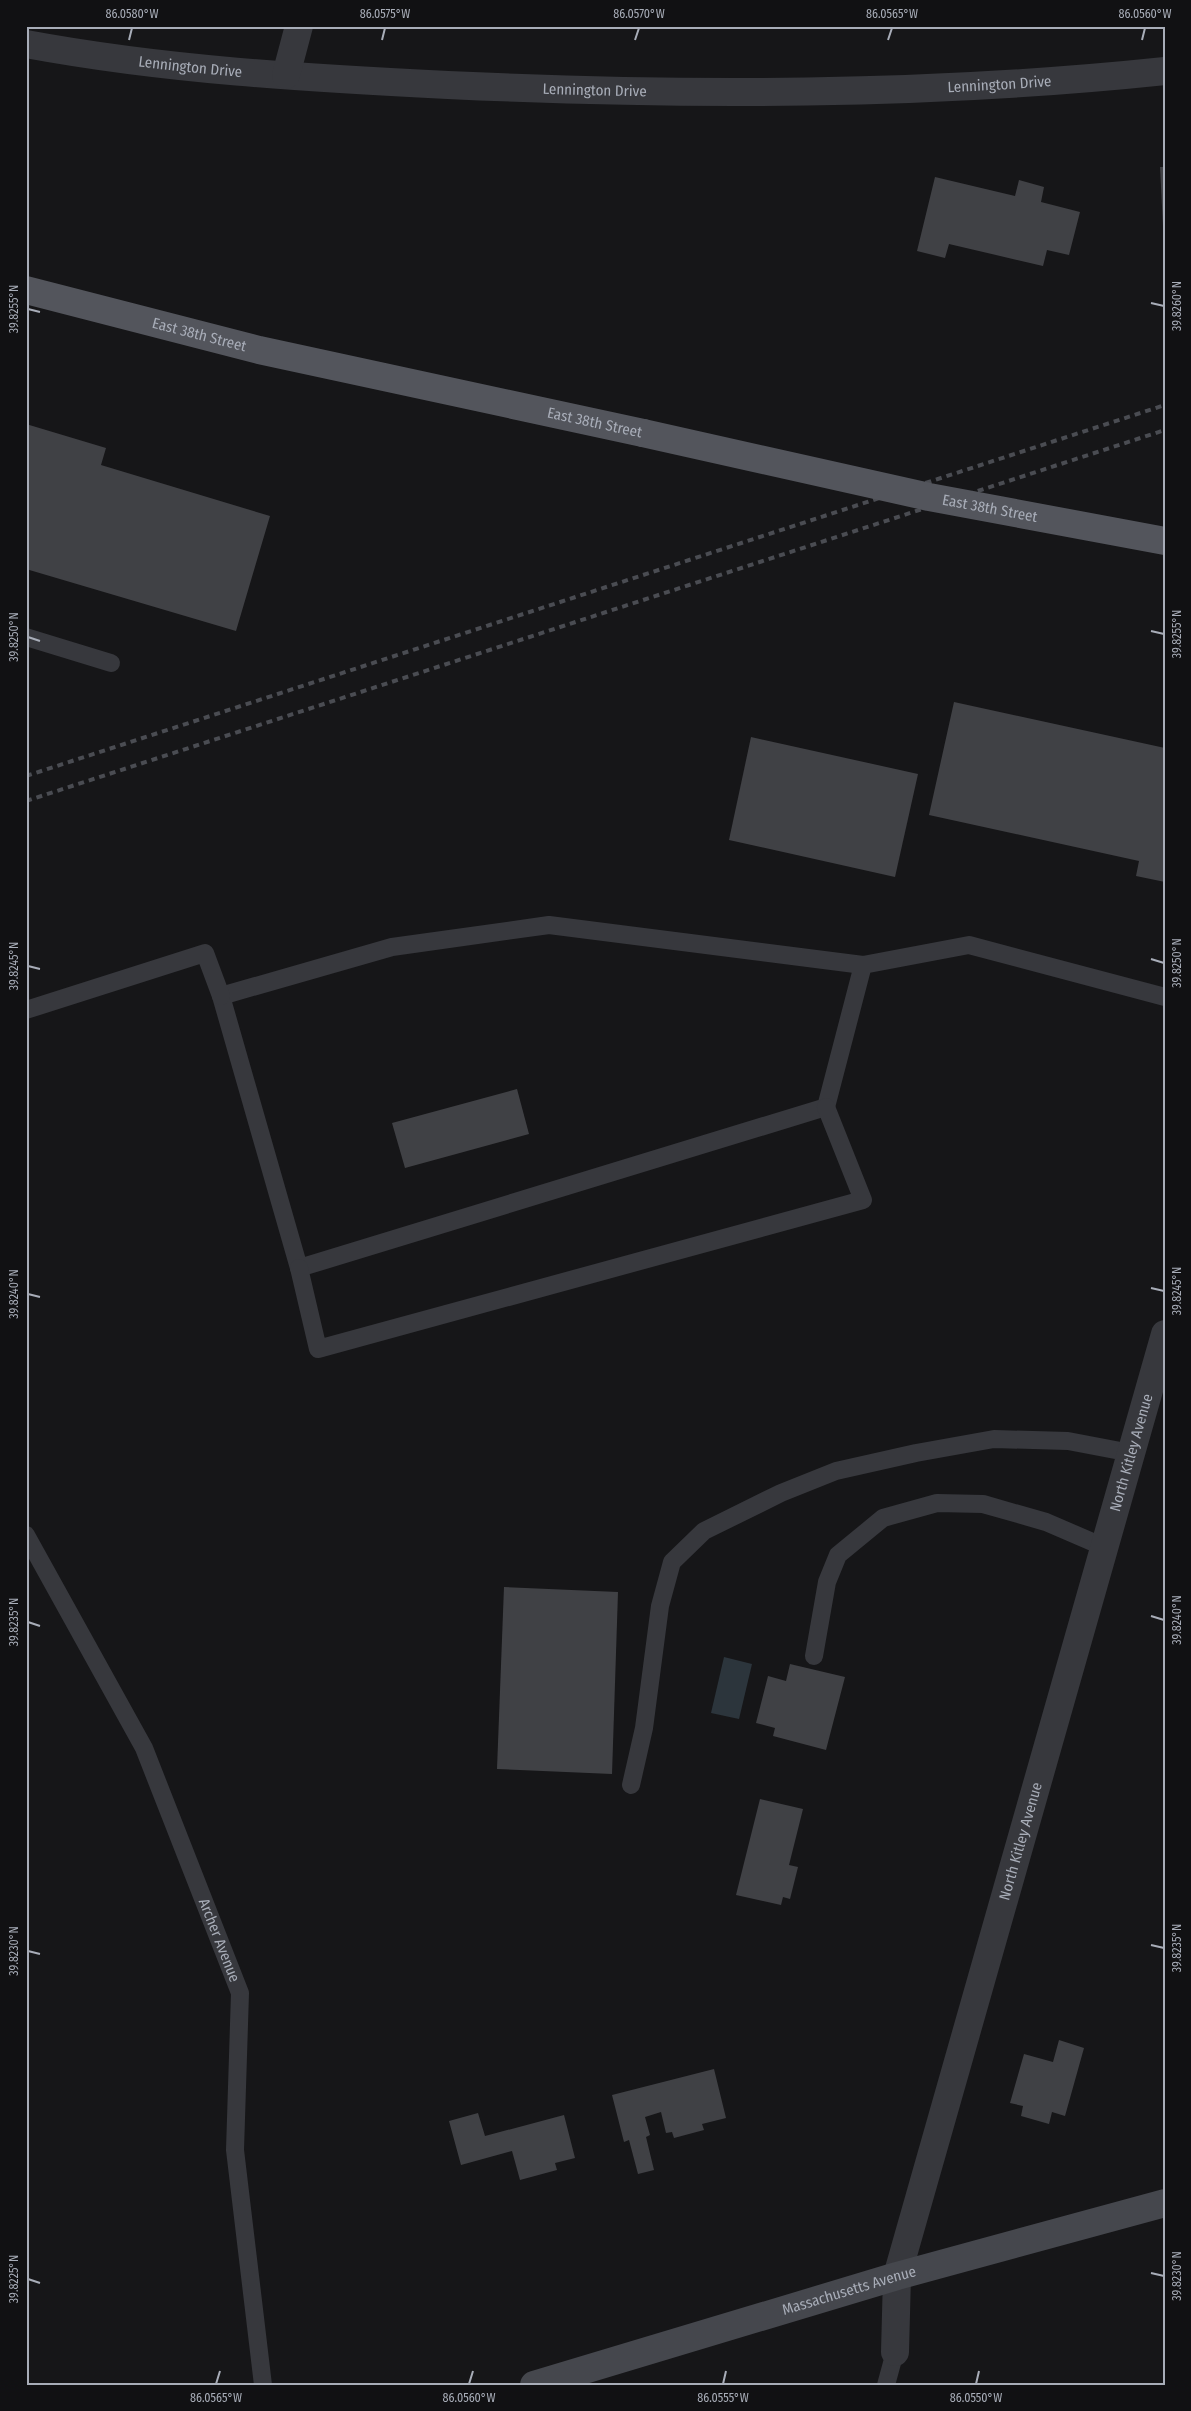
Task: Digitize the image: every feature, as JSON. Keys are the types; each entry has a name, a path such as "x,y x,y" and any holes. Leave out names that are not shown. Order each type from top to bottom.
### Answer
{"main road":[{"name":"East 38th Street","path":"26,290 259,350 643,433 929,498 1165,541"},
{"name":"Massachusetts Avenue","path":"534,2385 897,2276 1165,2203"}],"street":[{"path":"286,75 299,26"},
{"name":"Lennington Drive","path":"26,44 75,54 162,65 360,82 521,89 742,93 1001,84 1165,71"},
{"name":"North Kitley Avenue","path":"895,2352 897,2276 1165,1334"}],"lane":[{"path":"26,637 111,663"},
{"path":"220,996 392,947 549,925 863,965 969,945 1165,997"},
{"path":"26,1010 205,953 220,996 300,1268 318,1349 864,1200 826,1107 863,965"},
{"path":"300,1268 826,1107"},
{"path":"631,1785 644,1728 660,1606 672,1562 704,1531 782,1493 836,1471 916,1453 994,1439 1068,1441 1131,1453"},
{"path":"814,1656 827,1582 838,1554 883,1518 937,1503 983,1504 1046,1522 1104,1548"},
{"name":"Archer Avenue","path":"26,1535 144,1748 240,1993 235,2150 262,2385"},
{"path":"886,2385 895,2352"}],"shaded area":[{"path":"724,1657 752,1664 739,1719 711,1713"}],"building":[{"path":"1160,167 1165,167 1165,226 1163,226"},
{"path":"935,177 1015,196 1019,180 1044,187 1041,202 1080,212 1069,255 1047,250 1043,266 949,244 945,258 917,251"},
{"path":"26,424 106,448 101,465 270,516 236,631 26,569"},
{"path":"954,702 1165,748 1165,882 1136,876 1139,861 929,815"},
{"path":"751,737 918,774 895,877 729,840"},
{"path":"517,1089 529,1134 405,1168 392,1123"},
{"path":"504,1587 618,1592 612,1774 497,1769"},
{"path":"790,1664 845,1677 826,1750 773,1736 775,1728 756,1723 768,1676 786,1681"},
{"path":"760,1799 803,1809 789,1865 798,1867 790,1899 783,1897 781,1905 736,1895"},
{"path":"1059,2040 1084,2048 1065,2116 1052,2112 1049,2124 1021,2116 1023,2106 1010,2103 1024,2054 1053,2062"},
{"path":"714,2069 726,2118 702,2124 704,2130 674,2138 672,2132 666,2133 661,2112 645,2117 650,2135 646,2137 654,2170 638,2174 629,2140 624,2142 612,2095"},
{"path":"478,2113 485,2136 564,2115 575,2158 555,2163 557,2170 520,2180 512,2151 461,2165 449,2121"}],"railway":[{"path":"26,776 1165,405"},
{"path":"26,801 1165,430"}]}
